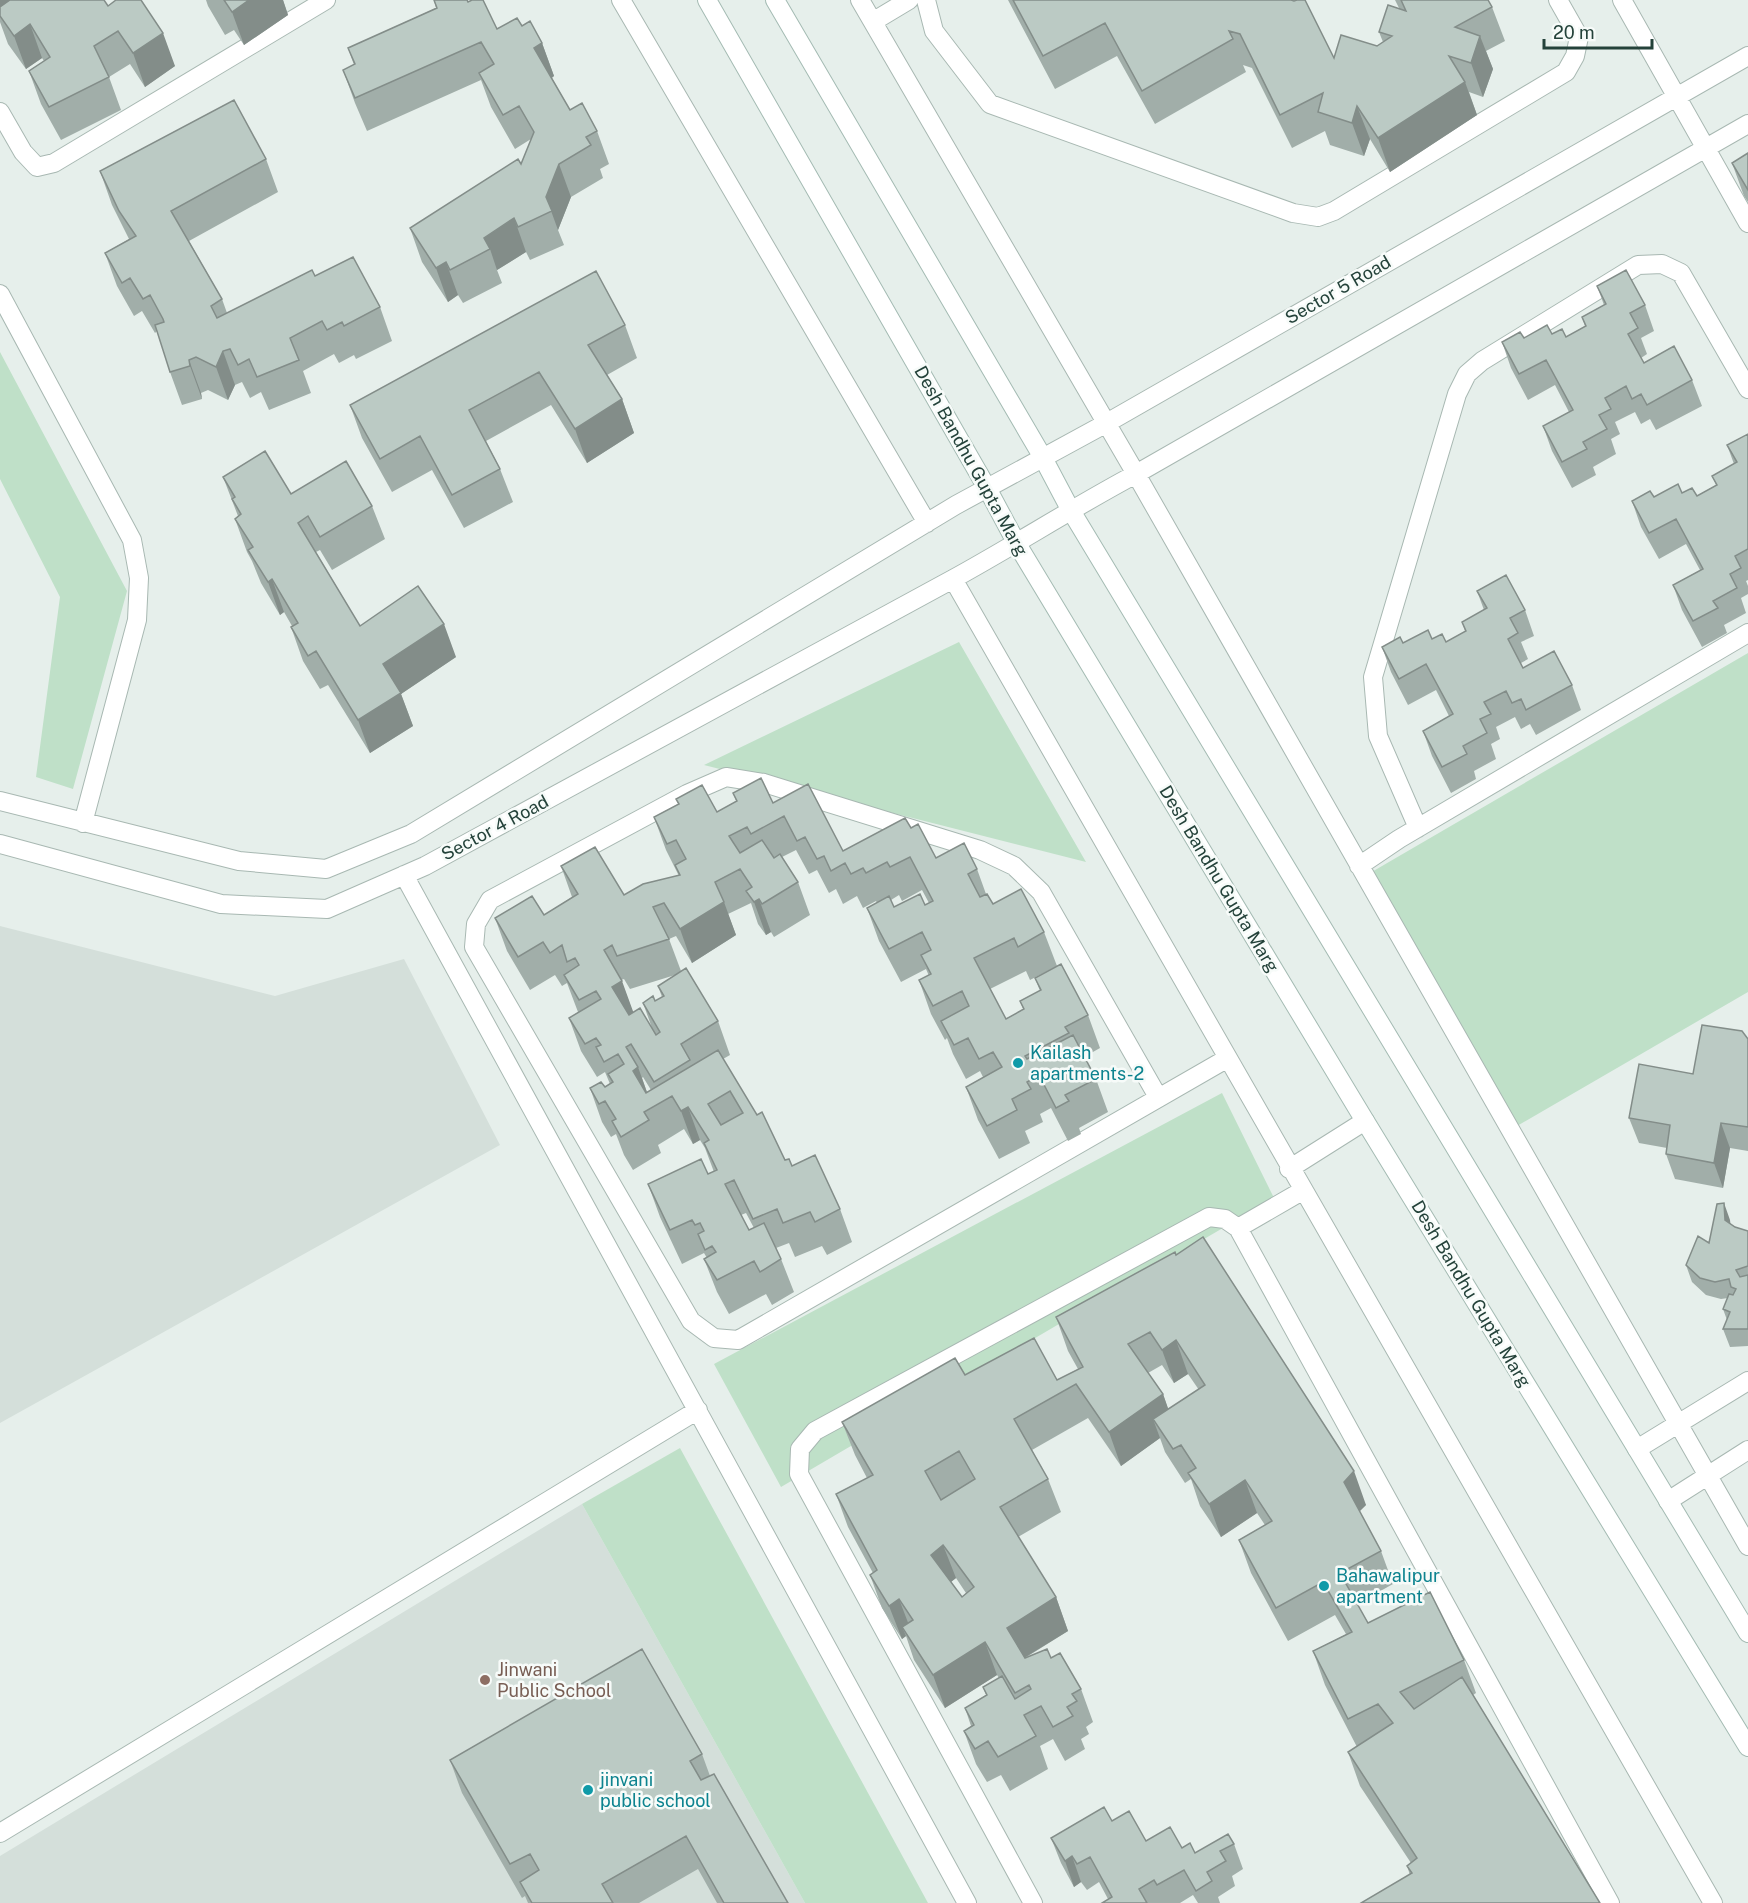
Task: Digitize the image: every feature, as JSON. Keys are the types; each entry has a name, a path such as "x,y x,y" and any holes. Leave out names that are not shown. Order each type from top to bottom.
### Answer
{"street":[{"path":"0,112 23,152 37,167 54,163 326,0"},
{"path":"621,0 927,523"},
{"name":"Desh Bandhu Gupta Marg","path":"707,0 1017,544 1365,1121 1748,1747"},
{"path":"776,0 1042,456 1070,509 1748,1633"},
{"path":"860,0 1136,474 1748,1546"},
{"path":"874,21 909,0"},
{"path":"926,0 934,31 990,104 1293,213 1318,218 1334,211 1566,72 1575,56 1579,37 1558,0"},
{"path":"1622,0 1748,223"},
{"name":"Sector 5 Road","path":"927,523 1748,57"},
{"path":"1713,1903 1302,1191 953,579 1017,544 1070,509 1136,474 1748,124"},
{"path":"1418,828 1378,736 1373,677 1457,394 1467,374 1482,361 1638,265 1662,264 1681,273 1748,389"},
{"path":"0,294 132,540 139,578 137,620 83,823"},
{"name":"Sector 4 Road","path":"0,801 239,861 326,869 411,834 927,523"},
{"name":"Sector 4 Road","path":"0,844 221,904 327,909 404,875 953,579"},
{"path":"1359,866 1418,828 1748,633"},
{"path":"1158,1097 1041,892 1014,866 980,850 764,783 726,777 687,794 490,900 476,924 474,947 509,1008 690,1322 714,1338 738,1340 1228,1058"},
{"path":"404,875 967,1903"},
{"path":"1290,1169 1365,1121"},
{"path":"1238,1228 1302,1191"},
{"path":"1033,1903 799,1474 801,1449 815,1431 1209,1217 1225,1219 1238,1228 1610,1903"},
{"path":"1637,1449 1748,1381"},
{"path":"0,1833 698,1410"},
{"path":"1668,1501 1748,1450"}],"shaded area":[{"path":"0,926 275,996 404,959 500,1145 0,1423"},
{"name":"Jinwani Public School","path":"582,1504 805,1903 0,1903 0,1856"}],"green space":[{"path":"0,352 127,591 73,789 36,777 60,597 0,479"},
{"path":"959,642 1086,862 704,765"},
{"path":"1748,653 1748,992 1517,1126 1370,873"},
{"path":"1222,1093 1274,1198 781,1487 714,1364"},
{"path":"680,1448 928,1903 805,1903 582,1504"}],"building":[{"path":"10,0 104,0 108,6 116,0 141,0 163,33 133,53 118,31 94,46 109,77 49,107 29,71 50,57 30,24 14,36 0,16 0,7"},
{"path":"224,0 249,0 232,12"},
{"path":"434,0 467,0 468,2 483,0 497,29 517,18 522,26 530,21 542,43 534,48 570,110 582,103 597,131 586,137 591,145 559,164 546,197 552,211 518,227 514,218 484,238 490,249 450,270 446,262 436,268 410,228 518,159 521,164 534,132 519,106 503,115 479,73 494,64 481,42 355,98 343,70 355,64 348,48 437,8"},
{"path":"1013,0 1305,0 1334,58 1341,35 1377,46 1392,36 1379,32 1388,5 1406,11 1401,0 1488,0 1492,7 1455,27 1480,36 1471,63 1449,56 1465,82 1378,138 1357,106 1352,123 1318,112 1323,93 1280,115 1240,34 1229,31 1233,39 1142,91 1105,23 1043,56"},
{"path":"234,100 266,159 171,211 222,299 211,306 217,318 312,270 315,276 353,257 380,307 344,326 342,322 327,330 322,321 290,338 299,360 257,377 249,359 238,365 230,349 223,351 216,367 196,357 189,360 190,366 170,372 155,325 164,322 150,295 143,299 130,278 122,283 105,253 136,236 119,211 100,171"},
{"path":"1748,153 1748,190 1732,163"},
{"path":"1626,270 1645,305 1630,313 1638,328 1628,334 1644,363 1674,346 1692,380 1647,405 1641,394 1632,399 1626,386 1605,398 1611,409 1599,415 1607,429 1583,442 1587,449 1562,462 1543,426 1573,410 1546,360 1519,374 1502,342 1520,332 1524,338 1547,325 1552,334 1562,329 1566,337 1586,326 1582,317 1606,304 1597,286"},
{"path":"596,271 625,325 588,345 622,399 575,429 539,372 469,410 500,469 452,495 420,436 380,459 350,405"},
{"path":"1748,434 1748,549 1735,556 1741,568 1730,574 1737,588 1713,601 1718,608 1693,621 1673,585 1703,569 1676,519 1649,533 1632,501 1650,491 1654,497 1678,484 1682,493 1692,488 1697,496 1717,485 1712,476 1737,462 1727,445"},
{"path":"265,451 291,494 346,461 372,506 320,537 308,516 298,523 360,626 418,586 444,624 383,664 401,693 358,720 316,651 308,656 291,627 298,623 272,579 268,582 248,550 253,547 235,519 241,514 232,499 235,497 223,477"},
{"path":"1506,575 1525,610 1510,618 1518,633 1508,639 1523,668 1554,651 1572,685 1526,710 1521,699 1512,703 1506,691 1484,702 1491,714 1480,719 1487,733 1463,746 1467,754 1442,767 1423,731 1453,714 1426,664 1399,679 1382,647 1400,637 1403,643 1428,630 1432,639 1442,634 1446,642 1466,631 1462,622 1487,608 1477,591"},
{"path":"761,778 773,803 808,784 843,851 905,818 911,828 918,824 936,858 964,843 977,869 968,874 980,897 987,894 993,904 1021,889 1044,932 1018,947 1014,938 974,958 1006,1019 1024,1009 1020,1001 1041,990 1035,978 1061,964 1088,1015 1065,1027 1069,1033 1025,1056 1027,1059 1073,1035 1096,1079 1065,1095 1069,1101 1056,1108 1039,1075 1027,1082 1031,1089 1012,1099 1017,1110 987,1126 966,1087 1002,1067 993,1052 979,1059 968,1038 954,1045 941,1021 969,1006 962,991 933,1006 919,980 931,974 921,955 931,950 922,932 889,949 867,908 889,896 894,907 920,894 925,905 933,901 910,857 890,867 887,862 866,873 863,868 851,874 845,863 831,871 824,856 817,859 805,837 797,841 784,816 751,834 747,827 729,836 740,853 762,840 774,858 780,854 798,882 762,904 759,899 754,902 746,891 752,887 740,869 715,882 724,902 680,929 664,903 653,907 669,939 617,956 612,945 604,950 622,981 612,987 629,1015 640,1008 656,1035 660,1032 643,1003 653,996 655,1001 664,996 658,986 686,968 718,1021 681,1044 690,1060 654,1082 631,1044 626,1047 638,1067 633,1071 646,1093 718,1050 757,1115 762,1112 785,1160 789,1159 792,1166 815,1155 840,1209 815,1222 810,1212 783,1223 777,1209 753,1219 734,1180 725,1184 749,1230 764,1223 781,1259 760,1272 754,1261 717,1280 704,1259 716,1252 712,1246 705,1250 698,1234 704,1231 700,1223 695,1225 692,1220 670,1230 648,1184 701,1159 708,1174 717,1170 704,1143 709,1140 688,1107 681,1111 672,1096 644,1112 649,1120 621,1137 612,1121 616,1119 605,1101 599,1104 590,1088 601,1082 605,1087 613,1082 608,1074 624,1064 618,1054 604,1062 596,1047 601,1045 596,1038 585,1044 569,1018 601,999 596,991 579,1000 564,975 579,965 575,958 567,962 562,945 550,953 543,942 518,957 495,918 532,896 544,915 578,894 561,866 595,847 624,895 643,884 680,875 675,865 686,859 676,840 667,844 654,817 679,804 676,799 702,785 717,812 737,801 733,793","holes":["730,1091 743,1113 721,1125 708,1104"]},
{"path":"1702,1025 1742,1031 1748,1039 1748,1127 1721,1123 1714,1163 1666,1154 1670,1125 1629,1118 1639,1064 1693,1074"},
{"path":"1724,1203 1725,1220 1735,1227 1748,1231 1748,1266 1736,1270 1740,1277 1748,1275 1748,1329 1723,1329 1730,1312 1723,1309 1729,1294 1733,1295 1736,1289 1731,1287 1729,1279 1715,1282 1700,1278 1686,1265 1698,1236 1709,1243 1717,1204"},
{"name":"Bahawalipur apartment","path":"1203,1237 1354,1471 1344,1482 1381,1551 1340,1573 1368,1623 1430,1592 1464,1660 1400,1692 1414,1709 1462,1677 1600,1903 1361,1903 1412,1873 1407,1866 1417,1858 1348,1752 1393,1723 1378,1704 1348,1719 1313,1651 1352,1632 1323,1582 1276,1608 1239,1540 1272,1521 1245,1480 1209,1504 1188,1473 1196,1468 1181,1445 1173,1449 1153,1419 1205,1385 1176,1340 1162,1350 1150,1332 1128,1344 1163,1394 1109,1432 1076,1384 1014,1419 1048,1479 1000,1507 1056,1597 1007,1628 1025,1658 1047,1649 1051,1658 1060,1653 1081,1689 1072,1694 1077,1701 1067,1707 1073,1716 1053,1727 1041,1706 1024,1715 1036,1736 998,1757 988,1741 975,1749 964,1731 974,1725 965,1708 987,1695 983,1687 1002,1676 1015,1699 1031,1689 1029,1685 1015,1693 985,1642 933,1675 902,1627 913,1620 899,1599 889,1606 870,1575 877,1570 836,1494 873,1475 842,1422 955,1358 965,1375 1034,1338 1057,1380 1083,1367 1056,1317 1175,1252 1176,1255","holes":["959,1451 975,1479 941,1500 925,1471","943,1545 974,1587 962,1597 931,1555"]},
{"name":"jinvani public school","path":"642,1649 702,1754 690,1761 701,1780 714,1774 788,1903 724,1903 686,1836 602,1884 613,1903 532,1903 520,1882 539,1870 530,1854 510,1864 450,1760"},
{"path":"1104,1807 1112,1821 1129,1811 1146,1841 1170,1827 1182,1848 1190,1843 1195,1853 1228,1834 1234,1844 1220,1851 1226,1861 1207,1872 1212,1881 1196,1891 1184,1870 1157,1885 1154,1880 1139,1889 1147,1903 1102,1903 1112,1897 1090,1857 1077,1864 1072,1856 1065,1861 1051,1838"}],"place":[{"name":"Kailash apartments-2","path":"1018,1063"},
{"name":"Bahawalipur apartment","path":"1324,1586"},
{"name":"Jinwani Public School","path":"485,1680"},
{"name":"jinvani public school","path":"588,1790"}]}
